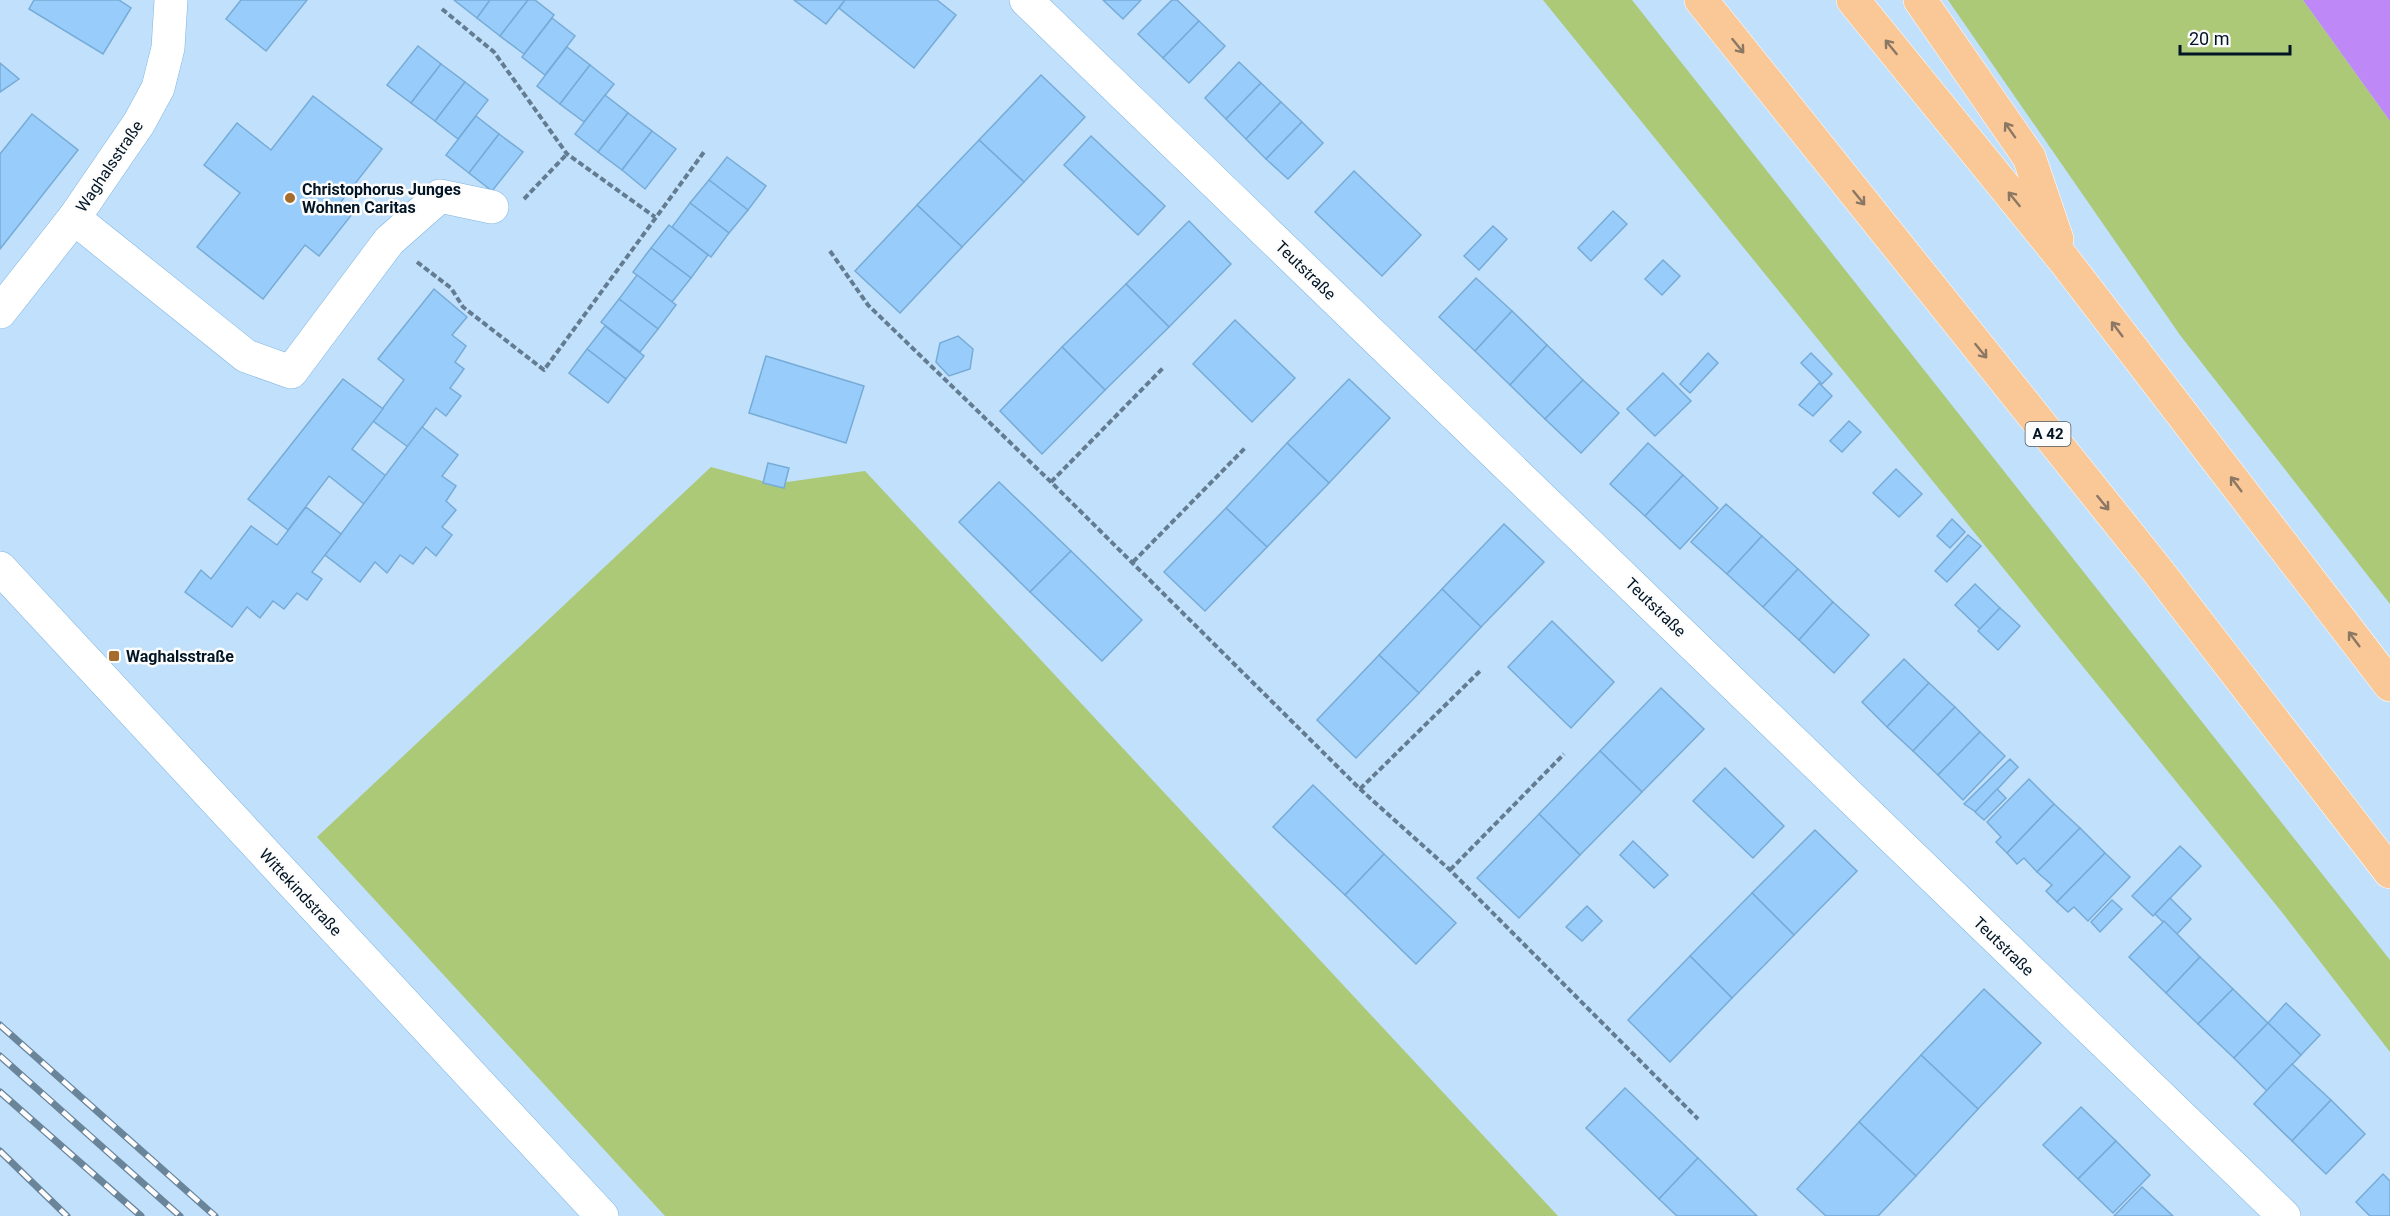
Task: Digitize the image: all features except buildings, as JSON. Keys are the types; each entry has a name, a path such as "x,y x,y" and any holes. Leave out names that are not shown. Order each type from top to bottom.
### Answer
{"highway":[{"name":"A 42","path":"1701,0 2157,570 2390,872"},
{"path":"1853,0 2064,260 2390,685"},
{"path":"1920,0 2029,157 2064,260"}],"street":[{"name":"Waghalsstraße","path":"0,312 74,218 140,123 158,88 168,48 171,0"},
{"name":"Teutstraße","path":"1026,0 2284,1216"},
{"path":"74,218 246,356 291,372 389,241 440,196 492,207"},
{"name":"Wittekindstraße","path":"0,568 602,1216"}],"path":[{"path":"442,9 494,52 567,154 655,217"},
{"path":"389,241 451,288 463,307 544,370 704,152"},
{"path":"492,207 522,202 567,154"},
{"path":"830,251 868,305 1051,482 1360,789 1450,870 1698,1119"},
{"path":"1051,482 1164,367"},
{"path":"1132,562 1245,448"},
{"path":"1360,789 1480,671"},
{"path":"1450,870 1564,754"}],"green space":[{"path":"1543,0 1632,0 2390,960 2390,1052 2281,911"},
{"path":"1948,0 2303,0 2390,121 2390,604 2180,335"},
{"path":"711,467 773,484 865,471 1558,1216 665,1216 317,837"}],"shaded area":[{"path":"2303,0 2390,0 2390,121"}],"railway":[{"path":"0,1025 215,1216"},
{"path":"0,1056 180,1216"},
{"path":"0,1092 141,1216"},
{"path":"0,1151 67,1216"}],"place":[{"name":"Christophorus Junges Wohnen Caritas","path":"290,198"},
{"name":"Waghalsstraße","path":"114,656"}]}
